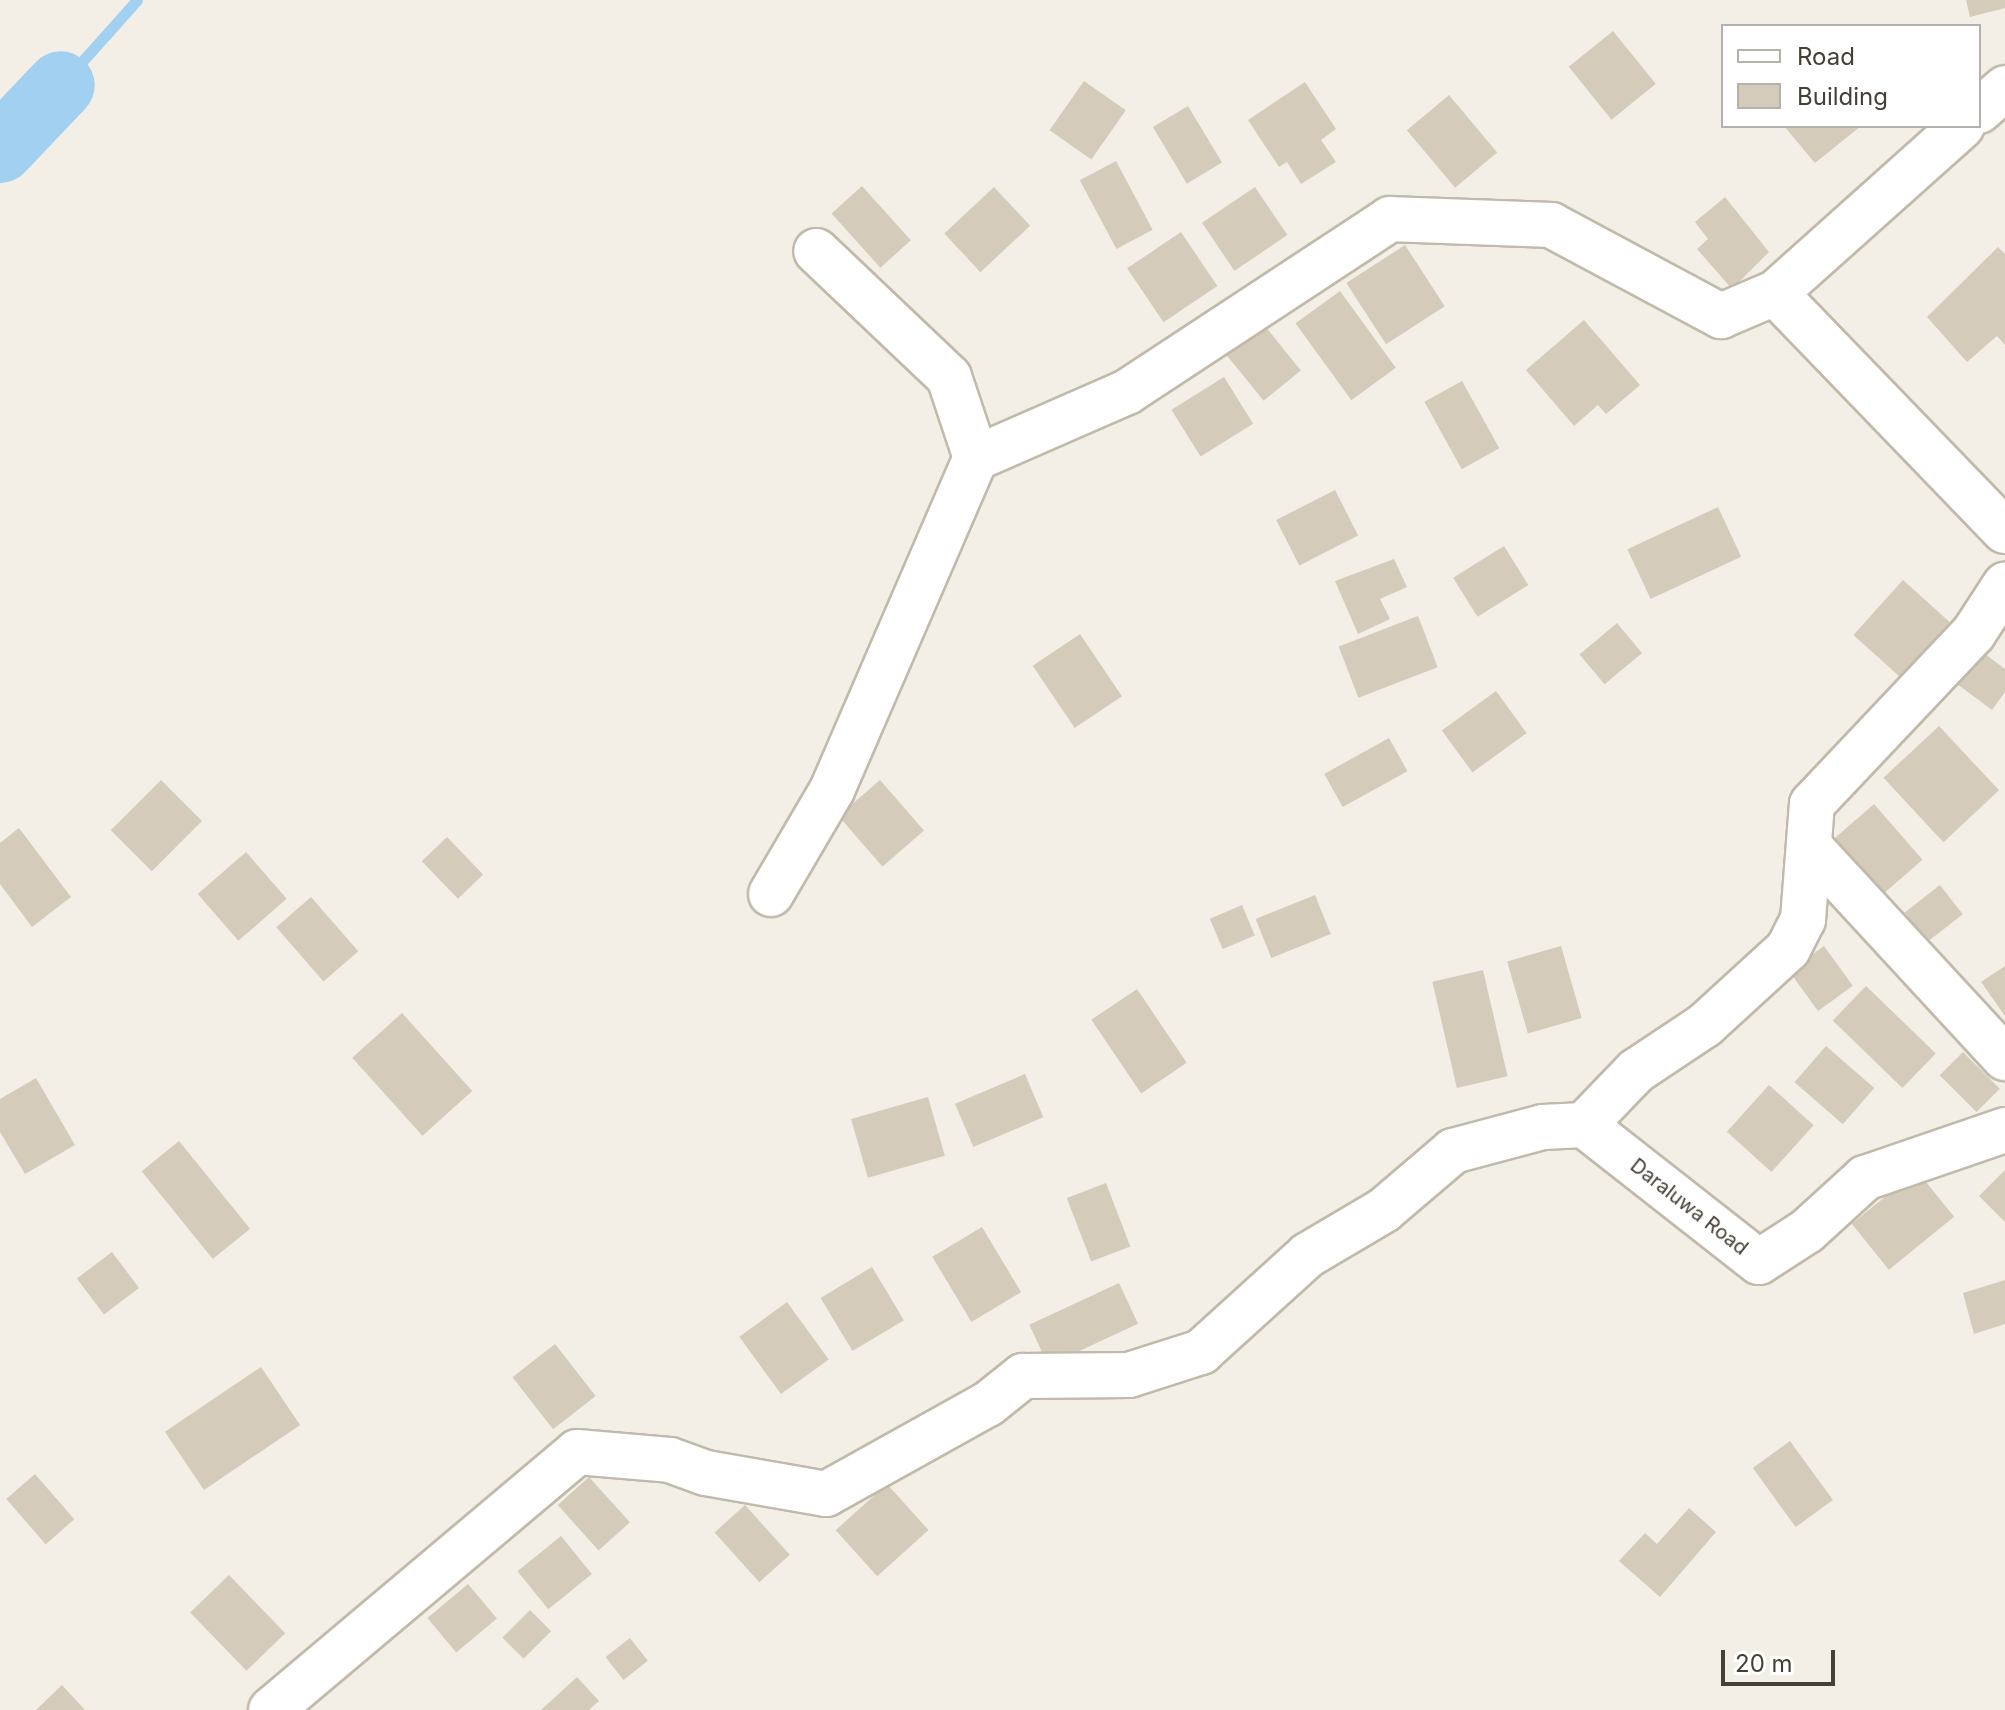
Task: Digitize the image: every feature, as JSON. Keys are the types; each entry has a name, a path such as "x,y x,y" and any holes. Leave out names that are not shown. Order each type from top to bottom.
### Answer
{"street":[{"path":"1981,109 2005,88"},
{"path":"976,458 1127,392 1390,219 1551,225 1721,316 1775,293 1960,128"},
{"path":"771,894 832,790 976,458 949,377 816,251"},
{"path":"1775,293 2005,531"},
{"path":"271,1710 577,1452 670,1460 706,1473 826,1494 988,1404 1023,1376 1129,1375 1201,1352 1308,1255 1384,1210 1453,1151 1543,1127 1584,1125 1636,1071 1705,1025 1788,949 1803,920 1811,848 1812,804 1973,634 2005,585"},
{"path":"1811,848 2005,1058"},
{"name":"Daraluwa Road","path":"1584,1125 1759,1262 1807,1231 1865,1178 2005,1130"}],"building":[{"path":"1966,0 2005,0 2005,8 1970,17"},
{"path":"1613,31 1656,84 1611,120 1569,67"},
{"path":"1084,81 1126,110 1091,159 1050,130"},
{"path":"1305,82 1336,129 1321,140 1336,162 1301,184 1287,162 1279,167 1248,120"},
{"path":"1449,95 1497,152 1455,188 1407,130"},
{"path":"1188,106 1222,163 1187,184 1153,127"},
{"path":"1786,128 1859,128 1815,163"},
{"path":"1116,161 1153,230 1116,249 1080,180"},
{"path":"862,186 911,240 880,268 832,213"},
{"path":"994,187 1030,226 980,272 944,233"},
{"path":"1255,187 1287,235 1234,271 1202,223"},
{"path":"1725,197 1769,252 1732,289 1697,249 1708,239 1695,222"},
{"path":"1181,232 1217,286 1163,322 1127,268"},
{"path":"1405,245 1445,306 1386,344 1346,283"},
{"path":"1998,247 2005,254 2005,345 1997,336 1967,362 1927,317"},
{"path":"1340,291 1396,368 1351,400 1296,323"},
{"path":"1260,320 1301,371 1264,401 1223,350"},
{"path":"1584,320 1640,385 1606,414 1598,405 1574,426 1526,370"},
{"path":"1224,377 1253,424 1201,456 1171,410"},
{"path":"1462,381 1499,448 1462,469 1424,402"},
{"path":"1335,490 1358,535 1299,565 1276,520"},
{"path":"1718,507 1741,557 1651,599 1627,549"},
{"path":"1504,546 1528,585 1477,617 1453,578"},
{"path":"1394,559 1407,587 1380,599 1390,619 1358,634 1335,581"},
{"path":"1903,580 1950,622 1900,677 1853,635"},
{"path":"1418,616 1438,667 1358,698 1339,646"},
{"path":"1617,623 1642,653 1605,684 1579,654"},
{"path":"1080,634 1122,696 1075,728 1033,666"},
{"path":"1977,648 2005,669 2005,692 1992,710 1953,681"},
{"path":"1496,691 1527,733 1472,772 1442,730"},
{"path":"1939,726 1999,790 1943,842 1883,778"},
{"path":"1389,738 1407,771 1343,807 1324,774"},
{"path":"161,780 202,821 152,871 111,830"},
{"path":"880,780 924,831 882,867 838,816"},
{"path":"1874,804 1923,860 1876,901 1827,845"},
{"path":"19,828 71,897 32,927 0,884 0,843"},
{"path":"447,837 483,874 458,899 422,861"},
{"path":"246,852 287,899 238,941 198,894"},
{"path":"1940,885 1963,914 1919,949 1896,919"},
{"path":"1315,895 1331,934 1271,958 1256,919"},
{"path":"311,897 358,951 324,982 276,927"},
{"path":"1242,905 1255,935 1223,949 1210,919"},
{"path":"1561,946 1582,1018 1528,1034 1507,961"},
{"path":"1824,946 1853,986 1818,1011 1789,971"},
{"path":"2005,966 2005,1016 1981,982"},
{"path":"1483,970 1508,1076 1457,1088 1432,982"},
{"path":"1866,986 1936,1053 1902,1088 1833,1021"},
{"path":"1137,989 1187,1063 1141,1094 1091,1020"},
{"path":"402,1013 472,1091 422,1136 352,1058"},
{"path":"1826,1046 1874,1088 1843,1124 1795,1082"},
{"path":"1963,1052 2000,1089 1976,1112 1940,1075"},
{"path":"1025,1074 1043,1117 973,1147 955,1104"},
{"path":"36,1078 75,1145 25,1174 0,1132 0,1099"},
{"path":"1769,1085 1814,1125 1771,1172 1727,1132"},
{"path":"928,1097 945,1156 868,1178 851,1119"},
{"path":"179,1141 250,1229 213,1259 142,1171"},
{"path":"2005,1170 2005,1222 1979,1196"},
{"path":"1917,1171 1954,1217 1889,1270 1852,1224"},
{"path":"1106,1183 1130,1246 1091,1262 1067,1198"},
{"path":"982,1227 1021,1292 971,1322 932,1257"},
{"path":"112,1252 139,1288 104,1314 77,1278"},
{"path":"872,1267 904,1320 853,1351 821,1298"},
{"path":"2005,1280 2005,1324 1974,1334 1963,1293"},
{"path":"1119,1283 1138,1324 1048,1366 1029,1325"},
{"path":"787,1302 829,1359 781,1394 739,1337"},
{"path":"555,1344 596,1396 553,1429 512,1377"},
{"path":"261,1367 300,1425 204,1490 165,1432"},
{"path":"1790,1441 1833,1500 1796,1527 1753,1468"},
{"path":"35,1474 74,1519 46,1544 6,1499"},
{"path":"589,1477 630,1522 599,1550 558,1505"},
{"path":"887,1484 928,1530 877,1576 836,1530"},
{"path":"745,1505 790,1555 759,1582 715,1532"},
{"path":"1689,1508 1716,1532 1660,1597 1619,1561 1645,1533 1657,1544"},
{"path":"561,1536 592,1574 548,1609 517,1571"},
{"path":"229,1575 285,1633 246,1671 190,1613"},
{"path":"468,1584 497,1618 456,1653 427,1618"},
{"path":"530,1610 551,1631 524,1659 502,1638"},
{"path":"630,1638 648,1661 623,1680 606,1657"},
{"path":"577,1677 599,1701 589,1710 541,1710"},
{"path":"62,1685 85,1710 36,1710"}],"waterway":[{"path":"61,85 137,0"},
{"path":"0,149 61,85"}]}
